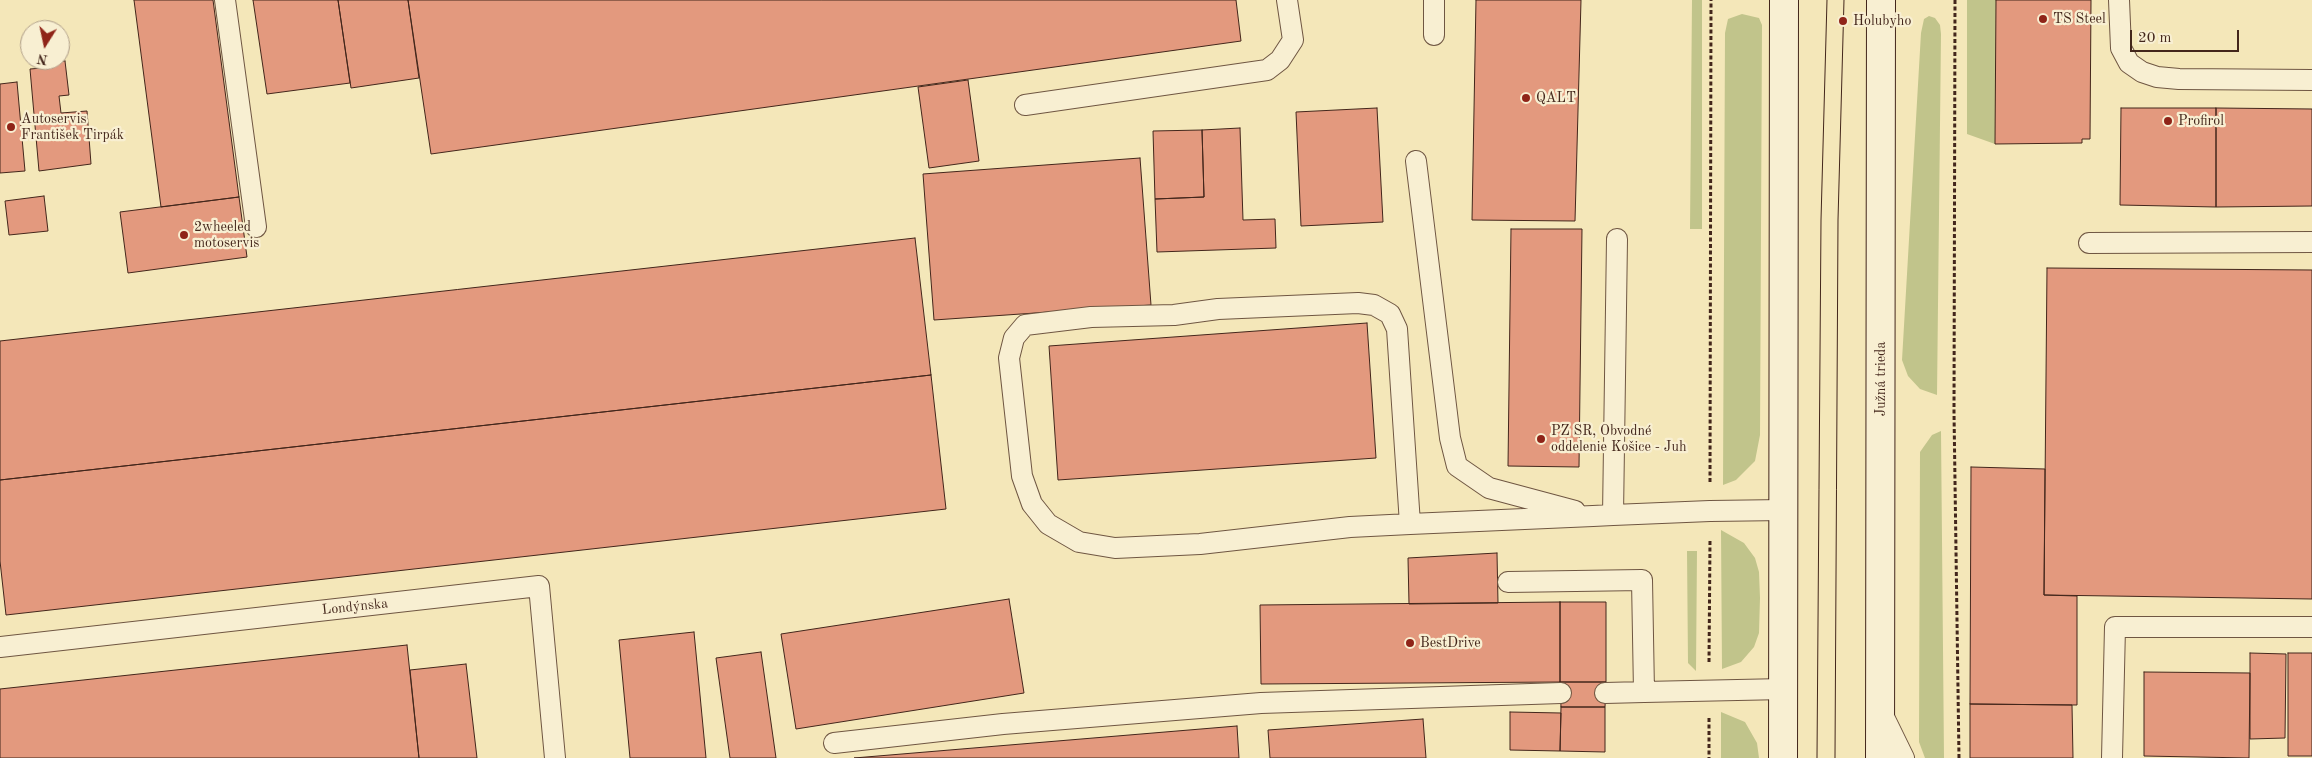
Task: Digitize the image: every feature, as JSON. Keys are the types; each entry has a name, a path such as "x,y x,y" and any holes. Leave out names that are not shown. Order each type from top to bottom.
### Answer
{"street":[{"path":"1783,758 1784,0"},
{"name":"Južná trieda","path":"1880,758 1881,0"}],"lane":[{"path":"225,0 256,227"},
{"path":"1025,105 1267,70 1280,60 1293,40 1287,0"},
{"path":"1434,0 1434,35"},
{"path":"2119,0 2121,48 2129,63 2142,72 2157,77 2179,79 2312,80"},
{"path":"1416,161 1450,438 1457,466 1489,488 1593,516"},
{"path":"1614,515 1617,239"},
{"path":"2089,243 2312,242"},
{"path":"1410,524 1398,329 1390,314 1374,305 1358,303 1218,309 1174,315 1091,317 1025,325 1014,338 1009,358 1022,476 1032,504 1048,524 1078,542 1115,548 1200,544 1350,527 1710,511 1784,510"},
{"path":"1508,582 1642,580 1644,692"},
{"name":"Londýnska","path":"0,647 539,586 555,758"},
{"path":"2112,758 2115,627 2312,627"},
{"path":"1606,693 1784,689"},
{"path":"834,743 1003,724 1261,704 1561,693"},
{"path":"1880,710 1904,758"}],"path":[{"path":"1710,758 1711,0"},
{"path":"1955,0 1954,412 1959,758"}],"green space":[{"path":"1692,0 1702,0 1702,229 1690,229"},
{"path":"1967,0 1996,0 1995,144 1967,134"},
{"path":"1742,14 1759,18 1762,25 1760,435 1755,461 1736,480 1723,485 1725,33 1728,19"},
{"path":"1929,16 1935,18 1940,25 1941,34 1937,395 1920,389 1908,376 1902,360 1921,33 1924,19"},
{"path":"1941,431 1944,758 1925,758 1919,742 1920,452 1932,435"},
{"path":"1721,530 1744,543 1755,558 1759,572 1760,598 1759,633 1754,647 1741,662 1722,669"},
{"path":"1687,551 1697,551 1696,671 1688,663"},
{"path":"1721,712 1745,722 1757,743 1759,758 1721,758"}],"building":[{"path":"134,0 213,0 239,197 161,207"},
{"path":"253,0 338,0 350,83 267,94"},
{"path":"338,0 408,0 419,78 351,88"},
{"path":"408,0 1236,0 1241,41 431,154"},
{"name":"QALT","path":"1476,0 1581,0 1575,221 1472,220"},
{"path":"1996,0 2091,0 2090,139 2082,139 2082,143 1995,144"},
{"path":"30,70 66,70 69,95 59,96 61,113 87,111 91,164 39,171"},
{"path":"968,80 979,161 929,168 918,87"},
{"name":"Autoservis František Tirpák","path":"17,82 25,171 0,173 0,84"},
{"path":"1377,108 1383,222 1301,226 1296,112"},
{"path":"2121,108 2216,108 2216,207 2120,205"},
{"path":"2216,108 2312,109 2312,206 2216,207"},
{"path":"1240,128 1243,220 1275,219 1276,248 1157,252 1155,199 1204,197 1202,130"},
{"path":"1202,130 1204,197 1155,199 1153,131"},
{"path":"1140,158 1151,305 934,320 923,174"},
{"path":"44,196 48,231 9,235 5,201"},
{"name":"2wheeled motoservis","path":"239,197 247,257 128,273 120,212"},
{"path":"1511,229 1582,229 1579,467 1508,466"},
{"path":"915,238 931,375 0,480 0,341"},
{"path":"2047,268 2312,270 2312,599 2044,595"},
{"path":"1367,323 1376,458 1058,480 1049,346"},
{"path":"931,375 946,509 6,615 0,561 0,480"},
{"path":"1971,467 2045,469 2044,595 2077,596 2077,705 1970,704"},
{"path":"1497,553 1498,603 1409,604 1408,558"},
{"path":"1009,599 1024,693 796,729 781,634"},
{"path":"1560,602 1606,602 1606,682 1560,682"},
{"name":"BestDrive","path":"1560,602 1560,682 1261,684 1260,605"},
{"path":"694,632 706,758 630,758 619,640"},
{"path":"407,645 419,758 0,758 0,689"},
{"path":"761,652 776,758 730,758 716,658"},
{"path":"2250,653 2286,654 2285,738 2250,739"},
{"path":"2288,653 2312,653 2312,756 2288,756"},
{"path":"466,664 477,758 419,758 410,670"},
{"path":"2144,672 2250,673 2249,758 2144,756"},
{"path":"1560,682 1606,682 1605,707 1561,707"},
{"path":"1970,704 2072,705 2073,758 1970,758"},
{"path":"1561,707 1605,707 1605,752 1560,751"},
{"path":"1510,712 1561,713 1560,751 1510,750"},
{"path":"1423,719 1426,758 1270,758 1268,730"},
{"path":"1237,726 1239,758 854,758"}],"tram line":[{"path":"1817,758 1821,220 1827,0"},
{"path":"1835,758 1838,220 1844,0"}],"place":[{"name":"TS Steel","path":"2043,19"},
{"name":"Holubyho","path":"1843,21"},
{"name":"QALT","path":"1526,98"},
{"name":"Profirol","path":"2168,121"},
{"name":"Autoservis František Tirpák","path":"11,127"},
{"name":"2wheeled motoservis","path":"184,235"},
{"name":"PZ SR, Obvodné oddelenie Košice - Juh","path":"1541,439"},
{"name":"BestDrive","path":"1410,643"}]}
